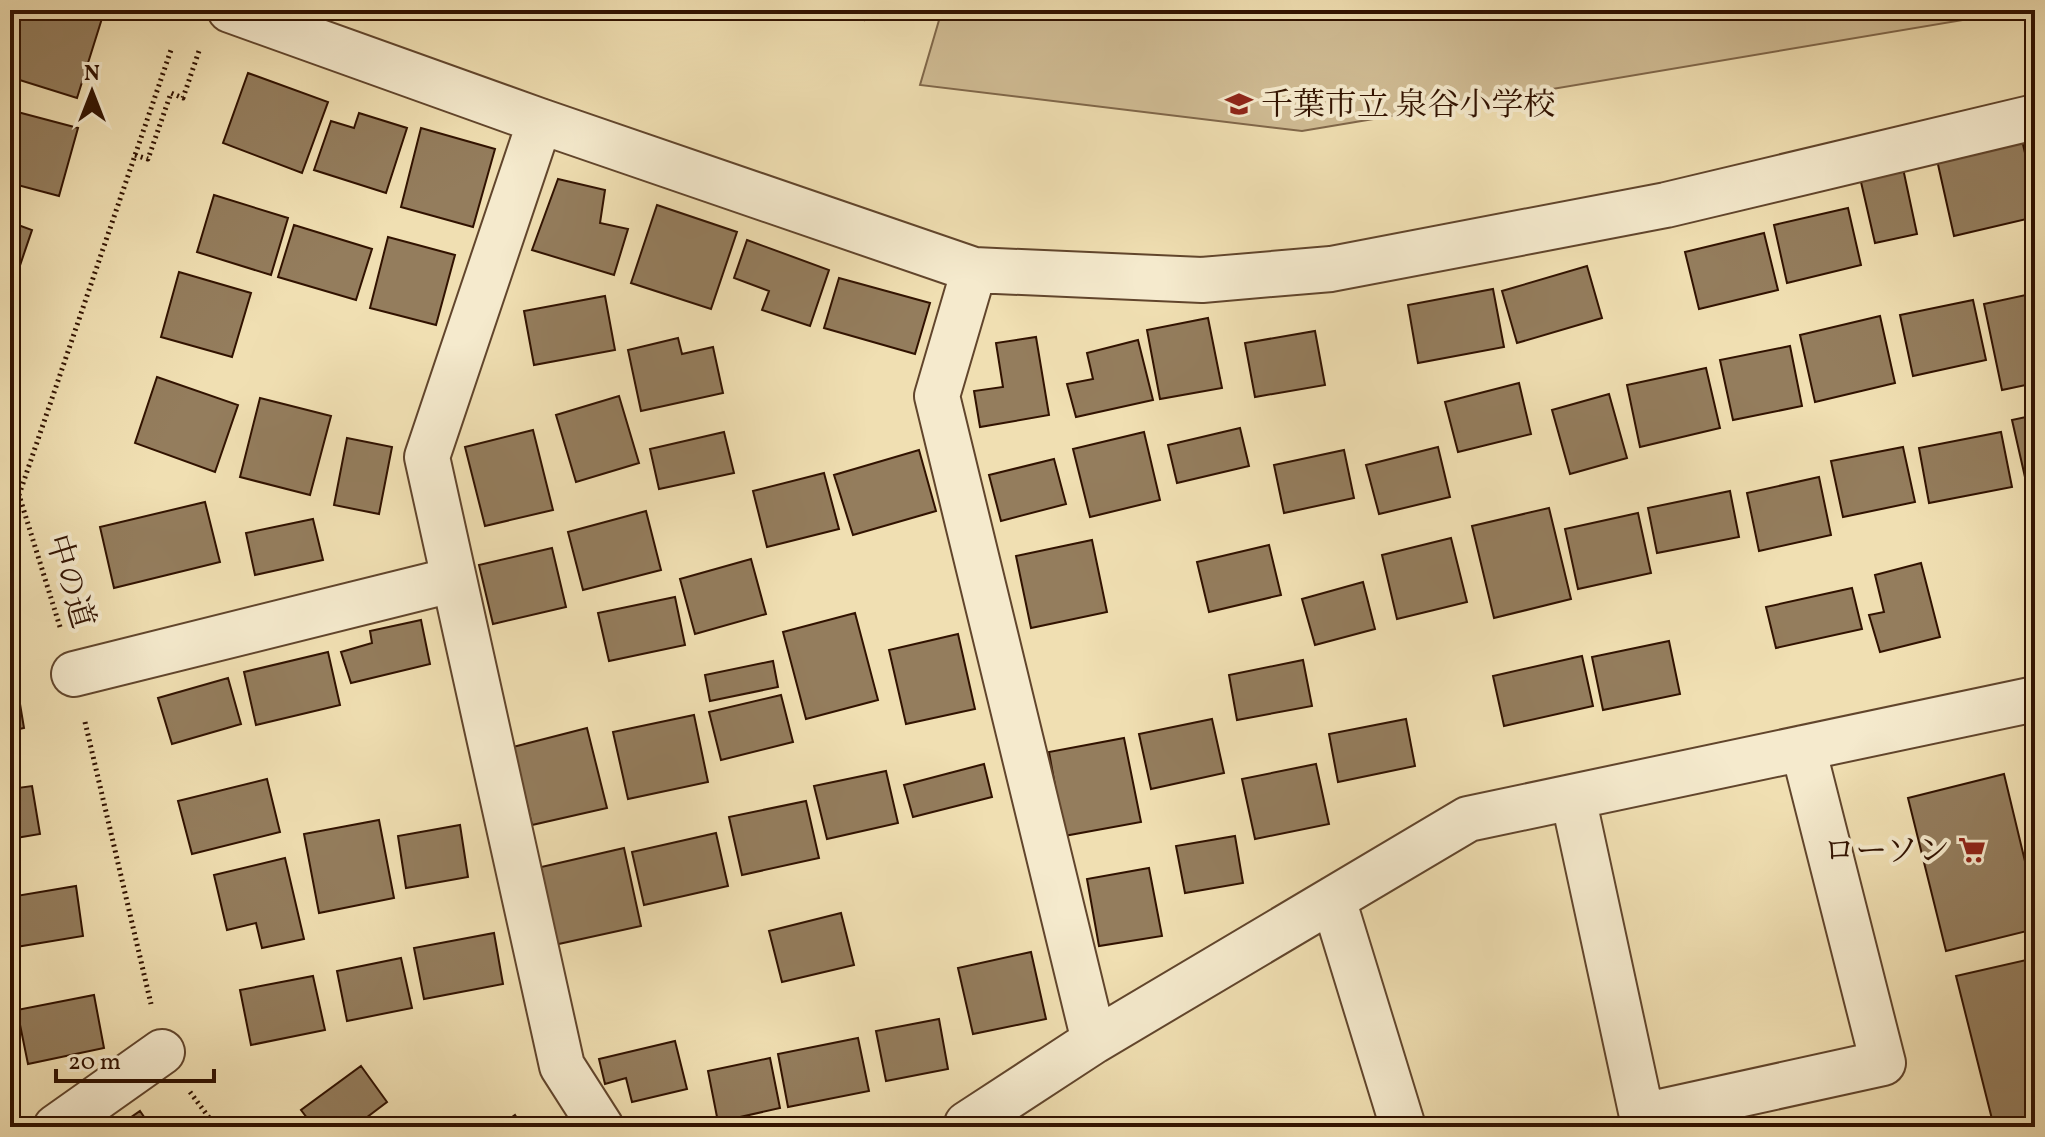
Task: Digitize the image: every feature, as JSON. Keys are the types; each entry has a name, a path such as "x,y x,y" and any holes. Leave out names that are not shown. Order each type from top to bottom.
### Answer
{"street":[{"path":"217,25 540,121 974,270 1202,280 1331,269 1666,205 2035,117"},
{"path":"540,121 427,457 562,1066 601,1127"},
{"path":"974,270 937,396 1094,1041"},
{"path":"74,674 452,580"},
{"path":"963,1126 1094,1041 1468,819 2035,699"},
{"path":"1573,797 1642,1116 1883,1063 1803,748"},
{"path":"1333,899 1403,1127"},
{"path":"56,1127 162,1052"}],"path":[{"path":"135,155 148,159 171,93 183,98 217,25"},
{"name":"中の道","path":"172,47 19,495 74,674 162,1052 216,1127"}],"shaded area":[{"path":"942,10 1961,10 1963,20 1302,131 920,85"}],"building":[{"path":"20,10 104,12 77,98 10,77 10,40"},
{"path":"832,10 867,10 864,20"},
{"path":"248,73 328,102 302,173 223,143"},
{"path":"10,110 78,128 59,196 10,183"},
{"path":"359,113 407,128 386,193 314,170 331,121 354,128"},
{"path":"421,128 495,149 473,227 401,207"},
{"path":"2022,140 2035,196 2035,217 1954,236 1937,160"},
{"path":"1901,159 1917,234 1875,243 1858,169"},
{"path":"558,179 605,190 600,223 628,229 614,275 532,250"},
{"path":"214,195 288,218 271,275 197,252"},
{"path":"657,205 737,232 711,309 631,283"},
{"path":"1848,208 1861,265 1787,283 1774,225"},
{"path":"10,222 32,230 10,295"},
{"path":"294,225 372,249 356,300 278,277"},
{"path":"1764,233 1778,290 1699,309 1685,252"},
{"path":"388,237 455,255 436,325 370,308"},
{"path":"747,240 829,270 810,326 762,310 769,291 734,278"},
{"path":"1587,266 1602,318 1517,343 1502,291"},
{"path":"179,272 251,293 232,357 161,337"},
{"path":"839,278 930,303 915,354 824,328"},
{"path":"1493,289 1504,347 1418,363 1408,305"},
{"path":"2035,293 2035,383 2002,390 1984,304"},
{"path":"605,296 615,350 534,365 524,311"},
{"path":"1973,300 1986,360 1913,376 1900,315"},
{"path":"1880,316 1895,383 1815,402 1800,335"},
{"path":"1208,318 1222,388 1160,399 1147,330"},
{"path":"1315,331 1325,385 1255,397 1245,343"},
{"path":"1036,337 1049,415 980,427 974,391 1003,387 996,343"},
{"path":"678,338 682,354 713,347 723,393 641,411 628,350"},
{"path":"1138,340 1153,400 1076,417 1067,384 1093,379 1087,353"},
{"path":"1790,346 1802,406 1733,420 1720,360"},
{"path":"1706,368 1720,428 1640,447 1627,385"},
{"path":"157,377 238,405 215,472 135,443"},
{"path":"1519,383 1531,434 1458,452 1445,402"},
{"path":"1609,394 1627,458 1570,474 1552,410"},
{"path":"619,396 639,463 576,482 556,415"},
{"path":"260,398 331,416 310,495 240,477"},
{"path":"2035,415 2035,498 2030,499 2012,420"},
{"path":"1240,428 1249,466 1177,483 1168,445"},
{"path":"533,430 553,510 485,526 465,447"},
{"path":"724,432 734,473 659,489 650,449"},
{"path":"1144,432 1160,500 1090,517 1073,449"},
{"path":"2001,432 2012,487 1929,503 1919,448"},
{"path":"347,438 392,447 379,514 334,505"},
{"path":"1438,447 1450,497 1379,514 1366,465"},
{"path":"1903,447 1915,502 1843,517 1831,461"},
{"path":"919,450 936,511 853,535 834,475"},
{"path":"1344,450 1354,498 1284,513 1274,465"},
{"path":"1054,459 1066,504 1001,521 989,475"},
{"path":"824,473 839,529 767,547 753,491"},
{"path":"1819,477 1831,535 1759,551 1747,493"},
{"path":"1730,491 1739,537 1657,553 1648,508"},
{"path":"205,502 220,562 114,588 100,527"},
{"path":"1549,508 1571,599 1494,618 1472,526"},
{"path":"646,511 661,570 583,590 568,532"},
{"path":"1638,513 1651,573 1578,589 1565,529"},
{"path":"313,519 323,560 255,575 246,533"},
{"path":"1451,538 1467,602 1397,619 1382,555"},
{"path":"1092,540 1107,612 1031,628 1016,556"},
{"path":"1269,545 1281,595 1209,612 1197,562"},
{"path":"552,548 566,607 493,624 479,565"},
{"path":"751,559 766,614 695,634 680,579"},
{"path":"1921,563 1940,637 1880,652 1869,615 1884,612 1875,575"},
{"path":"1363,582 1375,629 1315,645 1302,599"},
{"path":"1852,588 1862,629 1776,648 1766,607"},
{"path":"675,597 685,645 609,661 598,613"},
{"path":"855,613 878,700 806,719 783,632"},
{"path":"421,620 430,664 351,683 341,652 372,643 370,631"},
{"path":"958,634 975,709 906,724 889,650"},
{"path":"1669,641 1680,694 1603,710 1592,657"},
{"path":"328,652 340,705 256,725 244,672"},
{"path":"1582,656 1593,706 1504,726 1493,676"},
{"path":"1303,660 1312,706 1237,720 1229,675"},
{"path":"773,661 778,687 710,701 705,675"},
{"path":"228,678 241,724 172,744 158,698"},
{"path":"16,680 24,728 10,731 10,681"},
{"path":"781,695 793,742 721,760 709,712"},
{"path":"694,715 708,782 628,799 613,732"},
{"path":"1212,719 1224,773 1151,789 1139,734"},
{"path":"1406,719 1415,766 1338,782 1329,734"},
{"path":"587,728 607,808 532,825 513,747"},
{"path":"1124,738 1141,822 1064,836 1049,752"},
{"path":"984,764 992,797 913,817 904,785"},
{"path":"1316,764 1329,824 1255,839 1242,779"},
{"path":"886,771 898,823 827,839 814,786"},
{"name":"ローソン","path":"2004,774 2035,903 2035,929 1946,951 1908,798"},
{"path":"267,779 280,832 192,854 178,801"},
{"path":"32,786 40,834 10,839 10,789"},
{"path":"806,801 819,858 742,875 729,817"},
{"path":"379,820 394,898 319,913 304,834"},
{"path":"460,825 468,877 406,888 398,836"},
{"path":"716,833 728,886 644,905 632,852"},
{"path":"1235,836 1243,883 1185,893 1176,846"},
{"path":"624,848 641,926 554,945 537,868"},
{"path":"285,858 304,939 262,948 256,923 227,930 214,875"},
{"path":"1149,868 1162,936 1099,946 1087,879"},
{"path":"76,886 83,936 10,948 10,897"},
{"path":"841,913 854,965 782,982 769,931"},
{"path":"494,933 503,984 424,999 414,948"},
{"path":"1031,952 1046,1019 973,1034 958,968"},
{"path":"401,958 412,1008 347,1021 337,971"},
{"path":"2035,958 2035,1120 1994,1127 1956,976"},
{"path":"313,976 325,1030 251,1045 240,990"},
{"path":"94,995 104,1048 28,1064 17,1010"},
{"path":"939,1019 948,1069 886,1081 876,1031"},
{"path":"858,1038 869,1091 788,1107 778,1054"},
{"path":"675,1041 687,1089 632,1102 626,1078 605,1084 599,1059"},
{"path":"770,1058 780,1108 718,1122 708,1071"},
{"path":"361,1066 387,1102 354,1127 314,1127 301,1110"},
{"path":"140,1111 151,1127 117,1127"},
{"path":"515,1115 523,1127 498,1127"}],"place":[{"name":"千葉市立 泉谷小学校","path":"1239,104"},
{"name":"ローソン","path":"1972,850"}]}
